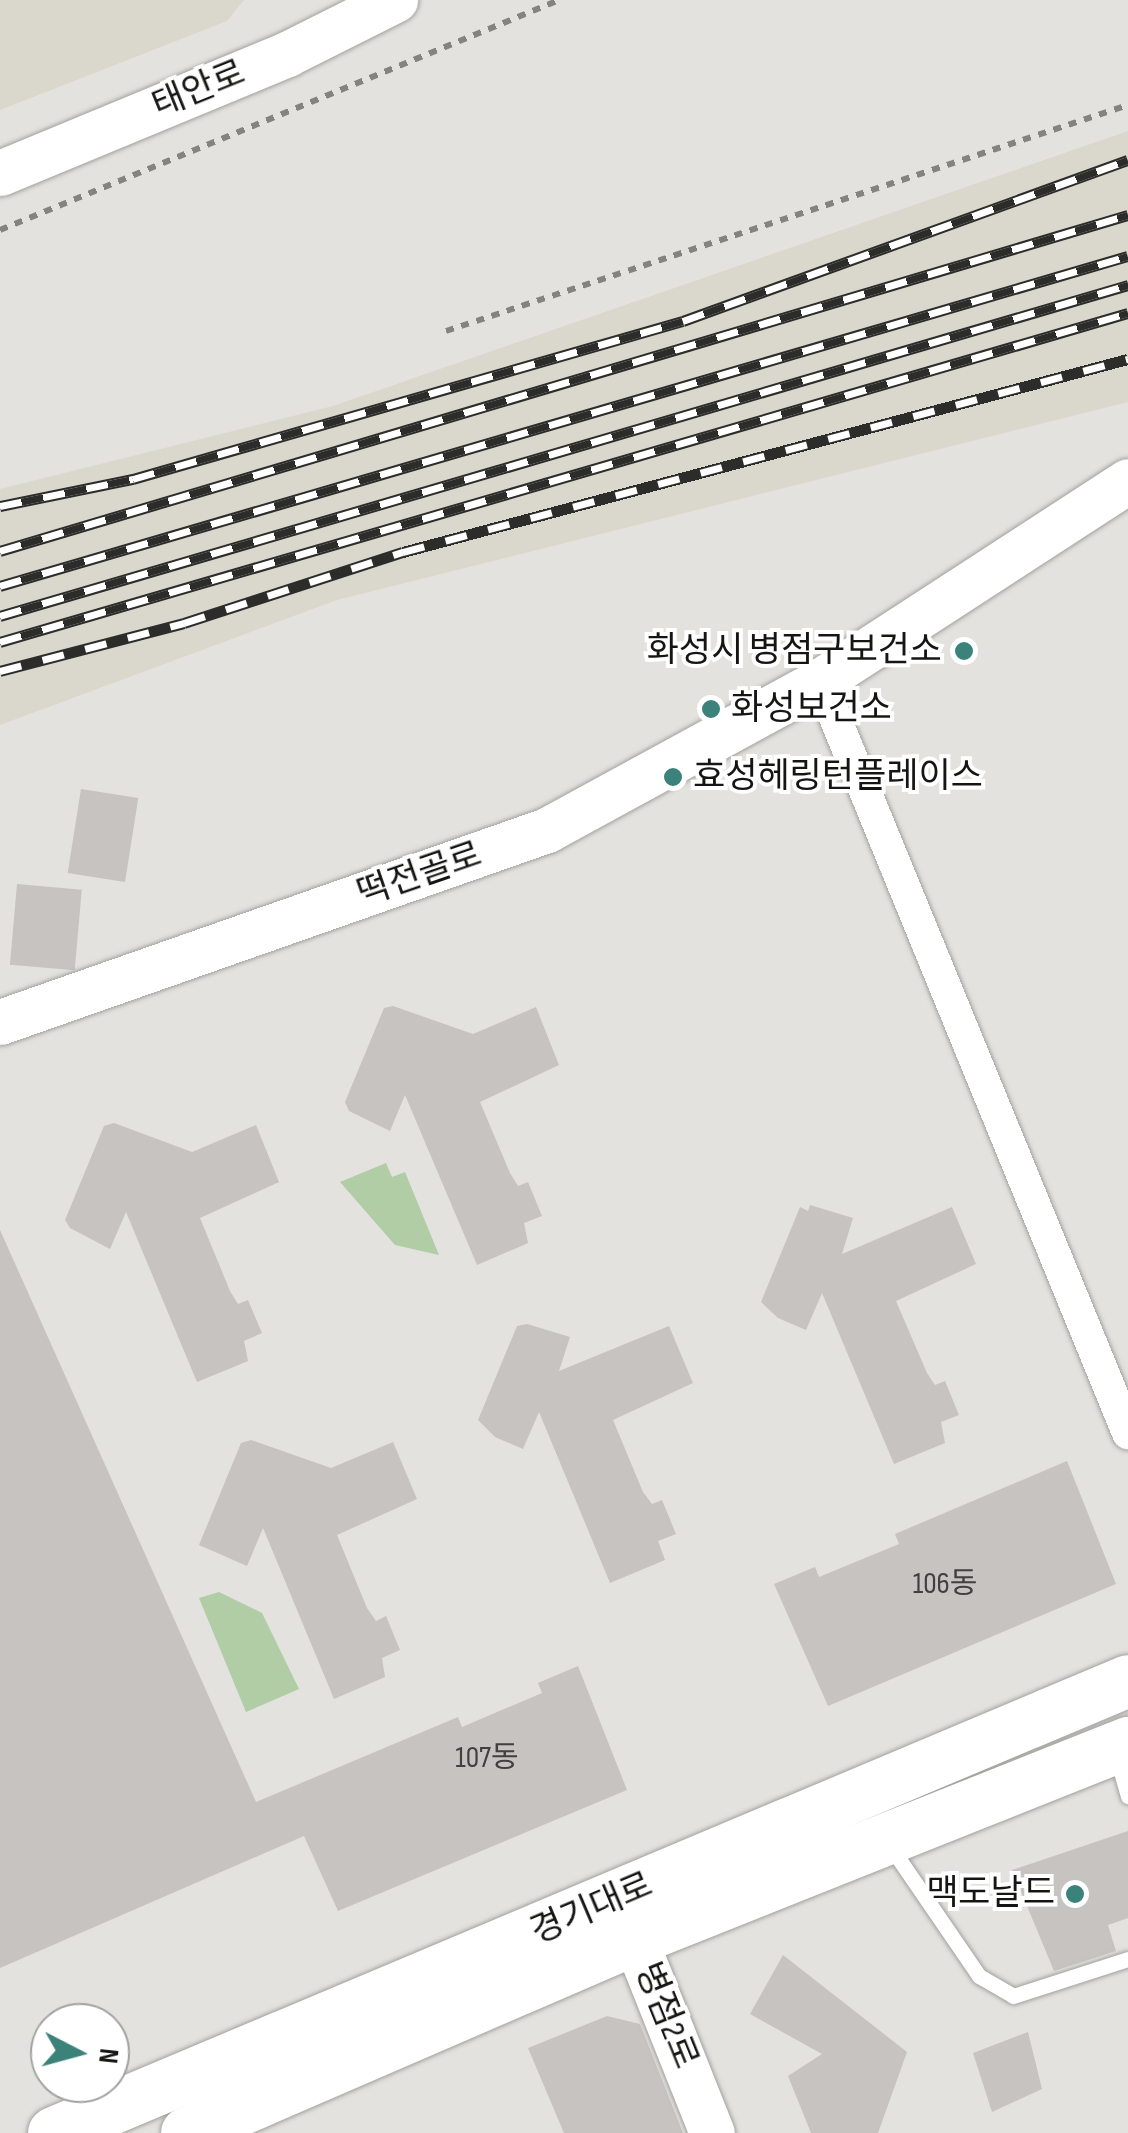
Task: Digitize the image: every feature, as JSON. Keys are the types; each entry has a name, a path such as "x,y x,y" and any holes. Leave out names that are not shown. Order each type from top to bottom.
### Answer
{"main road":[{"name":"경기대로","path":"187,2133 1128,1681"},
{"name":"경기대로","path":"54,2133 627,1919 1125,1762"}],"street":[{"name":"태안로","path":"0,172 287,54 378,4"},
{"name":"떡전골로","path":"0,1022 547,830 820,681 1128,480"},
{"path":"820,681 1128,1432"},
{"name":"병점2로","path":"627,1919 712,2133"}],"lane":[{"path":"884,1840 979,1976 1013,1996 1128,1959"}],"path":[{"path":"0,230 560,0"},
{"path":"446,331 1128,106"}],"shaded area":[{"path":"0,0 244,0 227,21 0,110"},
{"path":"1128,131 1128,402 337,600 0,725 0,489 333,406"}],"green space":[{"path":"386,1163 392,1177 405,1172 439,1255 395,1245 340,1182"},
{"path":"219,1592 262,1613 299,1689 246,1712 199,1598"}],"building":[{"path":"81,789 138,798 125,882 68,873"},
{"path":"17,884 82,890 75,970 10,965"},
{"path":"393,1006 473,1034 536,1007 559,1065 480,1102 510,1173 518,1186 528,1182 542,1216 524,1223 528,1243 477,1265 405,1095 390,1131 349,1111 345,1102 384,1008"},
{"path":"114,1123 192,1152 256,1125 279,1182 200,1218 230,1291 238,1304 248,1300 262,1333 244,1341 248,1361 197,1382 126,1212 110,1249 70,1228 65,1220 104,1126"},
{"path":"810,1205 853,1218 842,1254 952,1207 976,1264 896,1301 927,1373 935,1385 945,1381 959,1415 941,1422 945,1443 894,1464 822,1293 806,1330 778,1318 761,1302 800,1207 808,1211"},
{"path":"0,1230 256,1802 458,1717 462,1727 542,1693 538,1683 578,1666 627,1790 338,1911 304,1836 0,1968"},
{"path":"527,1324 570,1337 559,1371 669,1326 693,1383 613,1420 643,1492 652,1504 662,1500 676,1534 658,1541 665,1560 610,1583 539,1412 523,1449 495,1437 478,1420 517,1326"},
{"path":"251,1440 331,1468 393,1442 417,1499 337,1535 367,1608 376,1621 386,1616 400,1650 382,1658 385,1677 334,1699 263,1528 247,1566 199,1545 241,1443"},
{"path":"1067,1461 1116,1584 828,1706 774,1584 815,1567 819,1577 899,1544 895,1534"},
{"name":"맥도날드","path":"1128,1831 1128,1918 1108,1925 1116,1951 1054,1971 1012,1870"},
{"path":"783,1955 907,2052 878,2133 811,2133 788,2076 822,2054 750,2014"},
{"path":"607,2016 640,2024 683,2133 564,2133 528,2048"},
{"path":"1028,2032 1042,2089 992,2112 973,2053"}],"railway":[{"path":"0,506 133,479 683,321 1128,160"},
{"path":"0,551 1128,215"},
{"path":"0,586 1128,256"},
{"path":"0,616 1128,285"},
{"path":"0,642 1128,313"},
{"path":"0,671 184,623 403,552 1128,359"}],"place":[{"name":"화성시 병점구보건소","path":"964,651"},
{"name":"화성보건소","path":"711,709"},
{"name":"효성헤링턴플레이스","path":"673,777"},
{"name":"맥도날드","path":"1075,1894"}]}
